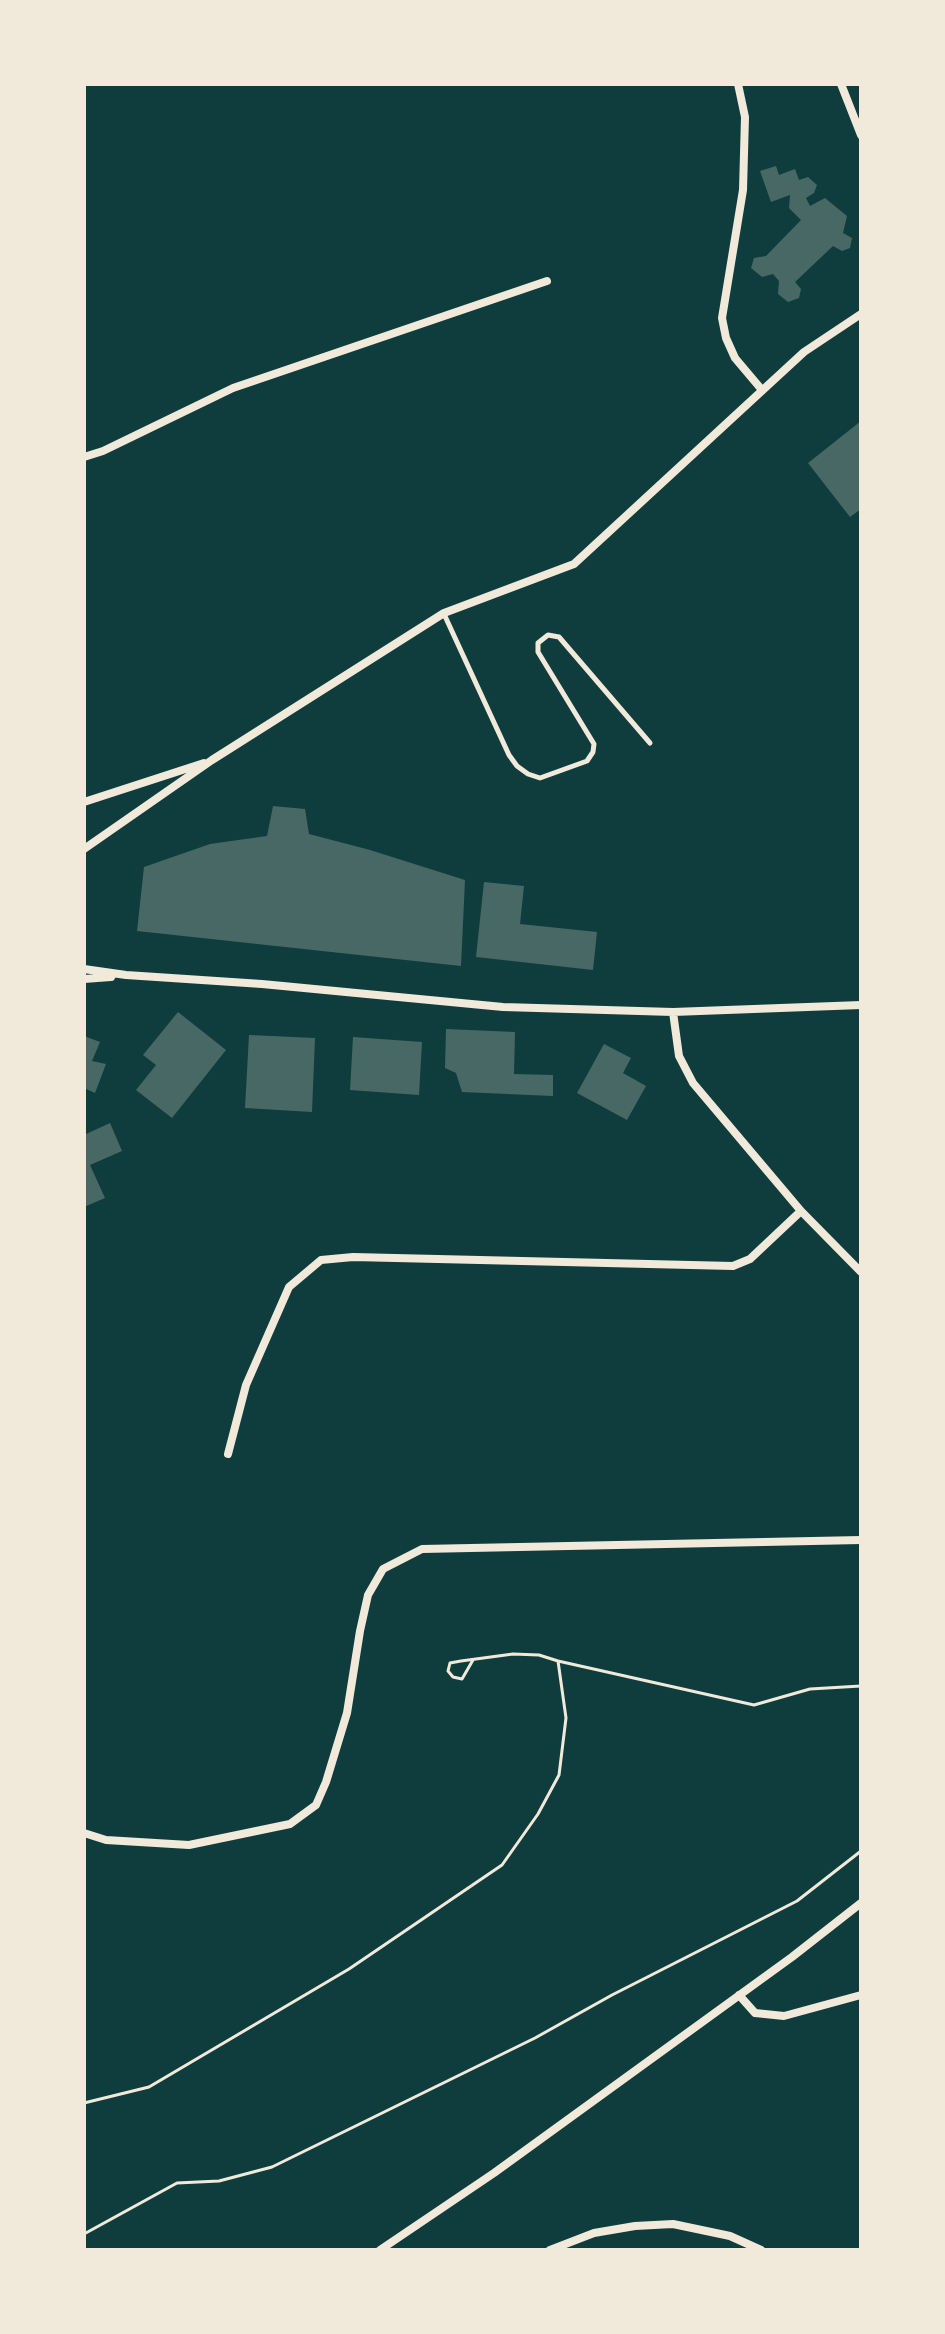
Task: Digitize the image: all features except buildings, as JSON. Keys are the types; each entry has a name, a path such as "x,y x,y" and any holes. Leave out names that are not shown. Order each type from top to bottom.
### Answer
{"street":[{"path":"738,84 745,117 743,190 722,318 735,358 762,390"},
{"path":"841,84 861,135"},
{"path":"84,457 103,451 233,388 547,281"},
{"path":"84,849 212,760 444,613 574,564 804,352 861,314"},
{"path":"84,802 212,760"},
{"path":"84,969 503,1007 673,1012 861,1005"},
{"path":"84,979 126,975"},
{"path":"673,1012 679,1056 693,1083 801,1211 861,1272"},
{"path":"228,1454 246,1385 289,1287 321,1260 353,1257 733,1266 750,1259 801,1211"},
{"path":"84,1833 106,1840 189,1845 290,1824 316,1805 347,1713 368,1595 383,1569 422,1549 861,1540"},
{"path":"380,2250 494,2173 861,1903"},
{"path":"739,1995 755,2013 784,2016 861,1995"},
{"path":"550,2250 594,2233 673,2224 730,2236 761,2250"}],"lane":[{"path":"444,613 509,755 528,774 540,778 587,761 593,752 594,744 538,652 538,643 548,635 559,637 650,743"}],"path":[{"path":"473,1660 462,1679 453,1677 448,1671 450,1663 513,1654 539,1655 754,1705 810,1689 861,1686"},
{"path":"84,2103 149,2087 349,1969 502,1865 538,1814 559,1775 566,1718 558,1661"},
{"path":"84,2234 177,2183 219,2181 272,2167 535,2038 612,1995 797,1901 861,1851"}]}
